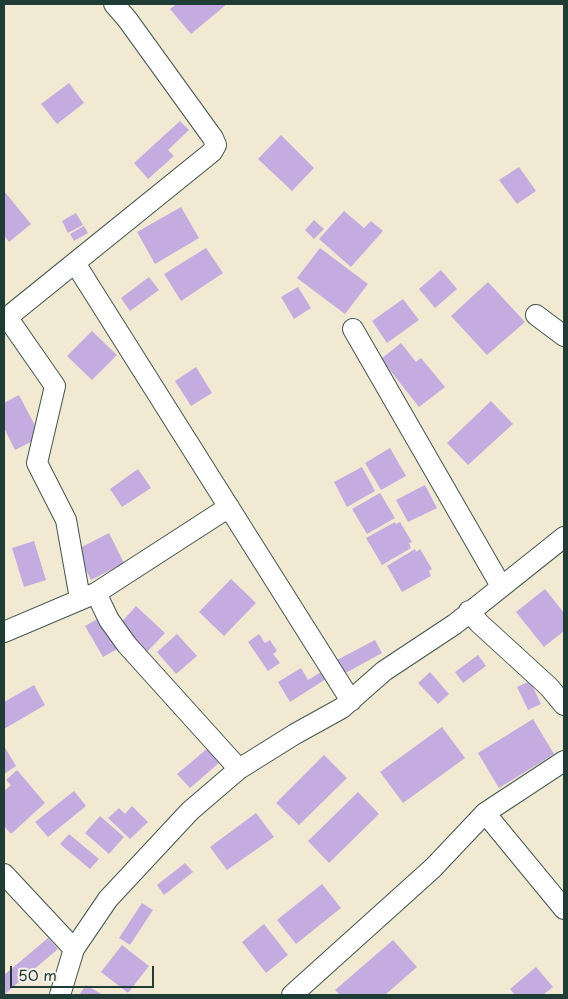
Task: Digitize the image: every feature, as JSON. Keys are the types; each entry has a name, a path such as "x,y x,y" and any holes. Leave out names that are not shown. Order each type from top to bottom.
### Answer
{"street":[{"path":"114,4 196,114 216,145 212,152 5,318 55,386 38,463 66,520 79,593 89,596 127,645 239,769"},
{"path":"74,263 351,701"},
{"path":"536,315 564,336"},
{"path":"353,329 501,586"},
{"path":"4,632 89,596 229,508"},
{"path":"60,995 74,949 108,899 190,811 239,769 295,734 342,708 384,671 455,624 564,536"},
{"path":"469,611 564,705"},
{"path":"292,995 433,868 485,813 564,761"},
{"path":"485,813 564,909"},
{"path":"4,874 74,949"}],"building":[{"path":"177,4 227,4 191,34 170,9"},
{"path":"69,83 84,103 57,124 41,104"},
{"path":"180,121 189,130 168,150 174,156 148,179 134,163"},
{"path":"281,135 314,168 292,191 258,159"},
{"path":"519,167 536,191 517,204 499,180"},
{"path":"4,191 31,224 9,242 4,235"},
{"path":"181,207 199,238 155,264 137,232"},
{"path":"344,211 364,228 371,221 383,231 351,267 319,239"},
{"path":"76,213 83,225 68,233 62,221"},
{"path":"314,220 324,229 314,239 305,230"},
{"path":"84,226 88,233 74,241 70,234"},
{"path":"206,248 223,273 181,301 164,274"},
{"path":"320,248 368,284 345,314 297,278"},
{"path":"441,270 457,289 435,308 419,289"},
{"path":"149,277 159,290 130,311 121,298"},
{"path":"488,282 525,322 487,355 451,316"},
{"path":"298,287 311,308 294,319 281,297"},
{"path":"403,299 419,320 387,343 372,321"},
{"path":"92,331 117,355 92,380 67,356"},
{"path":"401,343 416,362 421,358 445,387 419,407 381,359"},
{"path":"196,367 212,393 191,406 175,381"},
{"path":"19,395 41,437 15,450 4,428 4,403"},
{"path":"491,401 513,424 468,465 447,443"},
{"path":"390,448 406,476 381,490 365,463"},
{"path":"362,467 375,491 347,507 334,482"},
{"path":"138,469 151,488 122,507 110,489"},
{"path":"425,485 437,508 408,522 396,500"},
{"path":"380,493 395,518 367,534 352,509"},
{"path":"395,522 396,524 400,522 412,542 409,543 411,548 382,565 366,538"},
{"path":"109,533 124,563 91,580 76,550"},
{"path":"34,541 46,580 24,587 12,548"},
{"path":"415,549 416,552 420,549 432,569 429,571 431,576 402,592 387,566"},
{"path":"231,579 256,603 224,636 199,612"},
{"path":"545,589 564,613 564,631 544,647 516,612"},
{"path":"136,606 165,633 146,653 118,626"},
{"path":"101,617 119,648 103,657 85,626"},
{"path":"177,634 197,656 176,674 157,652"},
{"path":"259,634 265,643 270,640 277,651 273,654 280,663 268,671 248,642"},
{"path":"375,640 382,653 342,675 335,661"},
{"path":"478,655 486,666 463,683 455,672"},
{"path":"301,668 308,680 321,672 326,679 290,702 278,682"},
{"path":"430,672 449,694 438,704 418,683"},
{"path":"530,681 541,704 528,710 517,687"},
{"path":"34,685 45,705 4,729 4,702"},
{"path":"533,719 554,754 499,788 478,753"},
{"path":"442,727 465,758 403,803 380,772"},
{"path":"4,746 16,766 4,774"},
{"path":"208,748 220,762 190,788 177,774"},
{"path":"324,755 347,778 299,825 276,803"},
{"path":"17,770 45,803 11,834 4,826 4,791 11,785 6,780"},
{"path":"74,791 86,806 48,837 35,822"},
{"path":"358,792 379,814 329,863 308,841"},
{"path":"132,806 148,822 130,839 108,818 119,808 125,814"},
{"path":"256,813 274,837 227,870 210,847"},
{"path":"100,816 124,837 109,854 85,833"},
{"path":"69,834 99,859 90,869 60,844"},
{"path":"185,863 193,872 164,895 157,885"},
{"path":"322,884 341,908 296,944 277,920"},
{"path":"142,903 153,910 130,945 119,938"},
{"path":"264,924 288,955 266,973 242,942"},
{"path":"48,938 58,949 6,993 8,995 4,995 4,975"},
{"path":"393,940 417,967 385,995 340,995 335,990"},
{"path":"122,945 149,966 128,993 101,972"},
{"path":"536,967 553,987 543,995 515,995 510,989"},
{"path":"86,985 103,995 79,995"}]}
